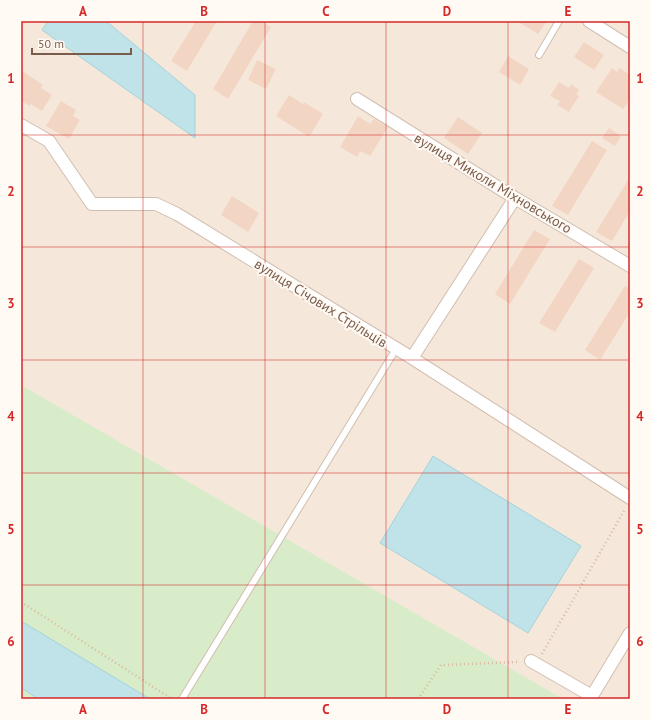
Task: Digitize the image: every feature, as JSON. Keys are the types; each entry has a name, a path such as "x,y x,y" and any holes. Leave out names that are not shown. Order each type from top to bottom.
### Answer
{"street":[{"path":"589,21 630,47"},
{"name":"вулиця Миколи Міхновського","path":"357,99 515,198 630,266"},
{"name":"вулиця Січових Стрільців","path":"21,124 48,141 92,204 156,204 177,214 412,358 628,502"},
{"path":"412,358 515,198"},
{"path":"531,661 592,696 630,633"}],"lane":[{"path":"539,55 559,21"},
{"path":"182,699 396,349"}],"path":[{"path":"418,699 441,665 539,660 628,502"},
{"path":"21,602 172,699"}],"shaded area":[{"path":"21,21 630,21 630,699 47,699 21,682"}],"green space":[{"path":"21,385 563,699 21,699"}],"water":[{"path":"48,21 106,21 195,95 195,138 42,30"},
{"path":"433,456 581,546 528,633 380,543"},
{"path":"21,621 150,699 39,699 21,688"}],"building":[{"path":"196,21 217,21 187,71 171,61"},
{"path":"253,21 261,21 271,27 228,99 213,89"},
{"path":"517,21 547,21 538,34"},
{"path":"584,42 604,55 594,70 574,57"},
{"path":"508,56 529,69 520,85 499,72"},
{"path":"257,60 276,69 266,89 248,80"},
{"path":"612,68 617,72 620,68 630,75 630,100 623,109 596,92"},
{"path":"21,70 43,85 41,88 52,95 42,111 31,104 30,106 21,101"},
{"path":"559,82 569,88 571,84 579,90 576,94 579,96 569,112 557,105 560,101 550,96"},
{"path":"289,95 303,104 304,102 323,114 309,137 276,116"},
{"path":"61,101 76,110 73,116 80,120 69,139 46,126"},
{"path":"358,116 370,124 374,119 388,127 370,156 360,151 357,157 340,147"},
{"path":"458,117 482,133 468,154 444,138"},
{"path":"609,128 621,136 615,146 602,138"},
{"path":"592,141 607,150 568,215 552,206"},
{"path":"630,177 630,211 612,241 596,232"},
{"path":"232,196 259,213 248,232 221,215"},
{"path":"534,230 550,239 510,304 495,294"},
{"path":"579,259 594,268 555,332 539,323"},
{"path":"625,286 630,289 630,312 600,360 585,350"}]}
